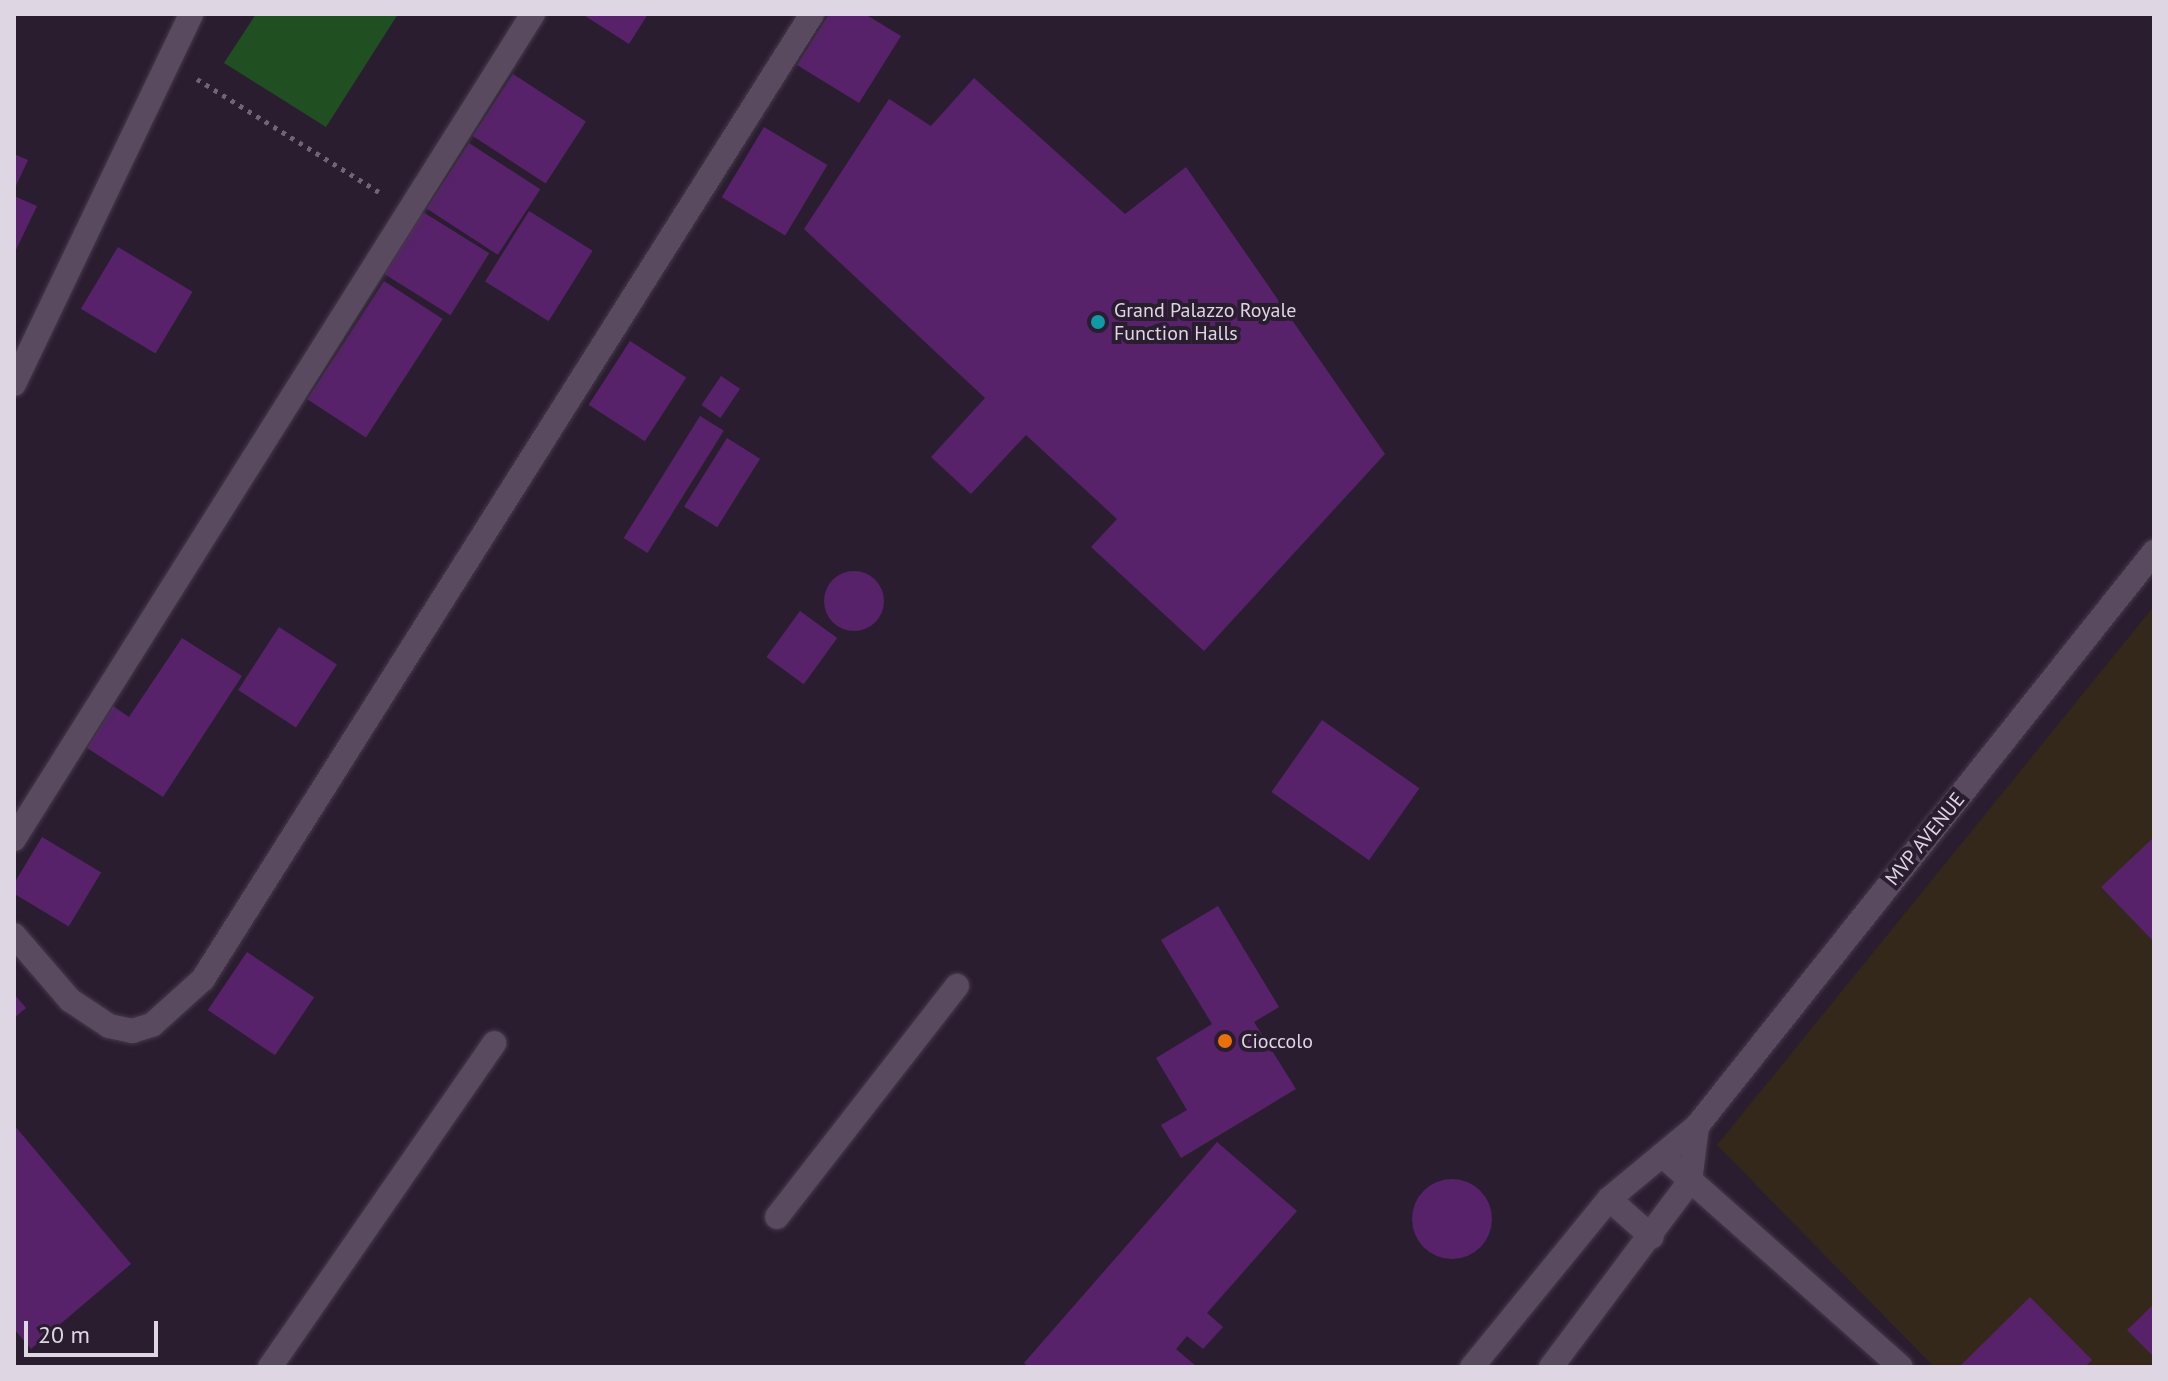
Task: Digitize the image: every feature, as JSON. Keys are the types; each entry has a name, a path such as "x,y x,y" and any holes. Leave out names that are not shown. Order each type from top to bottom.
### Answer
{"street":[{"path":"14,384 191,14"},
{"path":"14,839 533,14"},
{"path":"14,935 70,1000 109,1026 132,1031 152,1025 203,979 812,14"},
{"name":"MVP AVENUE","path":"1472,1367 1609,1199 1697,1126 2154,552"},
{"path":"777,1217 957,986"},
{"path":"270,1367 494,1043"},
{"path":"1551,1367 1652,1237 1690,1181 1697,1126"},
{"path":"1662,1155 1901,1367"},
{"path":"1609,1199 1652,1237"}],"path":[{"path":"169,62 408,209"}],"shaded area":[{"path":"2154,606 2154,1367 1934,1367 1717,1145"}],"green space":[{"path":"256,14 398,14 326,127 224,63"}],"building":[{"path":"582,14 648,14 629,44"},
{"path":"829,14 865,14 901,36 859,103 797,65"},
{"path":"513,74 586,121 546,183 473,136"},
{"name":"Grand Palazzo Royale Function Halls","path":"974,78 1125,214 1186,167 1385,454 1204,651 1091,547 1117,519 1026,435 971,494 931,457 985,398 804,229 889,99 931,126"},
{"path":"764,127 827,165 785,235 722,197"},
{"path":"469,143 540,189 498,255 427,208"},
{"path":"14,154 28,160 14,190"},
{"path":"14,196 37,206 14,254"},
{"path":"529,211 593,251 549,321 485,281"},
{"path":"423,212 489,253 450,315 384,274"},
{"path":"118,247 193,292 155,354 81,309"},
{"path":"384,281 443,319 366,437 307,399"},
{"path":"630,341 686,377 645,441 589,405"},
{"path":"721,376 740,389 720,418 701,405"},
{"path":"700,416 724,431 647,553 624,538"},
{"path":"727,438 760,459 717,527 684,507"},
{"path":"854,571 866,573 875,580 882,589 882,613 875,622 866,629 854,631 842,629 833,622 826,613 824,601 826,589 833,580 842,573"},
{"path":"800,611 837,638 804,684 766,657"},
{"path":"279,627 337,665 296,727 238,690"},
{"path":"182,638 242,676 163,797 87,748 113,706 129,717"},
{"path":"1322,720 1419,788 1369,860 1272,792"},
{"path":"42,837 101,873 69,927 14,894 14,884"},
{"path":"2154,837 2154,942 2101,887"},
{"name":"Cioccolo","path":"1218,906 1279,1007 1254,1022 1296,1089 1181,1158 1161,1125 1187,1110 1156,1058 1212,1024 1161,940"},
{"path":"247,952 314,997 275,1055 208,1010"},
{"path":"14,994 26,1008 14,1018"},
{"path":"14,1125 131,1264 31,1349 14,1329"},
{"path":"1217,1142 1297,1211 1207,1313 1223,1327 1203,1349 1187,1336 1176,1349 1197,1367 1028,1367 1024,1363"},
{"path":"1452,1179 1467,1182 1480,1191 1489,1204 1492,1219 1489,1234 1480,1247 1467,1256 1452,1259 1437,1256 1424,1247 1415,1234 1412,1219 1415,1204 1424,1191 1437,1182"},
{"path":"2030,1297 2092,1360 2085,1367 1959,1367"},
{"path":"2154,1304 2154,1357 2127,1330"}],"place":[{"name":"Grand Palazzo Royale Function Halls","path":"1098,322"},
{"name":"Cioccolo","path":"1225,1041"}]}
